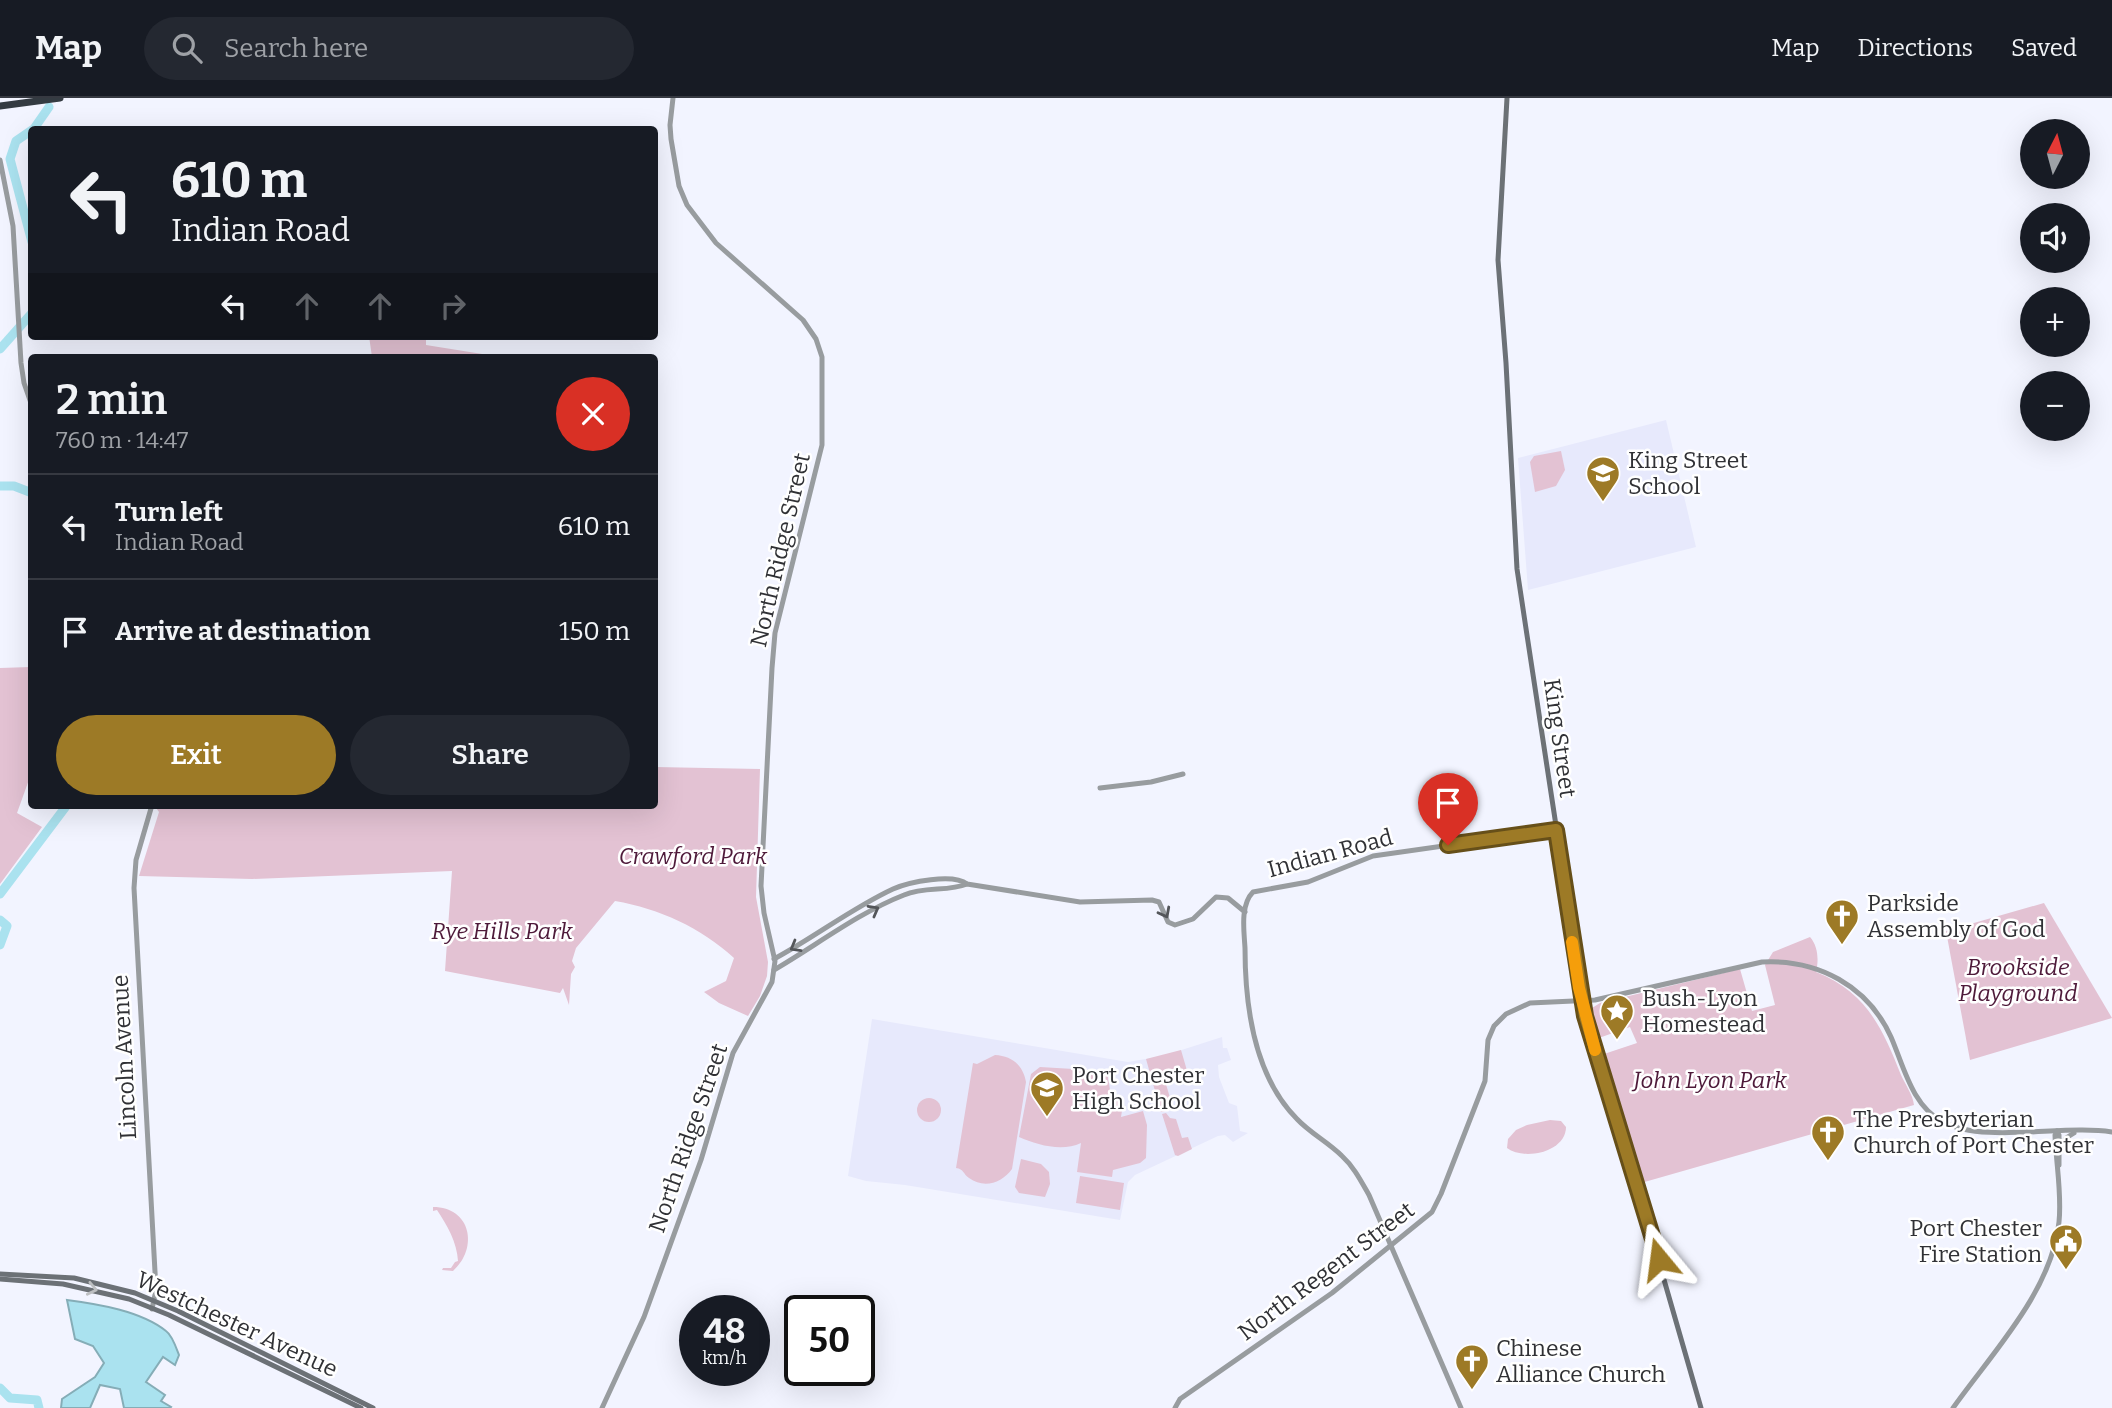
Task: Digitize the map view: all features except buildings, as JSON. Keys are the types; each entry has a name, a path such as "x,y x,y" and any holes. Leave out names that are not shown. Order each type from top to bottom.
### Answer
{"highway":[{"path":"0,106 60,98"}],"main road":[{"name":"King Street","path":"1507,98 1498,256 1517,569 1582,1002 1701,1408"},
{"name":"Westchester Avenue","path":"0,1276 74,1278 109,1285 154,1300 373,1408"},
{"name":"Westchester Avenue","path":"0,1276 95,1290 152,1308 361,1408"}],"street":[{"name":"North Ridge Street","path":"602,1408 648,1306 701,1160 733,1053 768,991 774,970 761,886 775,633 822,445 822,357 816,339 803,320 716,243 687,205 679,186 671,139 673,98"},
{"path":"0,160 13,226 21,363 28,394"},
{"path":"1100,788 1143,783 1183,774"},
{"name":"Lincoln Avenue","path":"151,809 136,860 134,888 156,1290 152,1308"},
{"name":"Indian Road","path":"1245,912 1248,898 1253,892 1308,882 1373,856 1556,830"},
{"path":"774,959 895,888 919,882 962,880 967,884 1067,901 1156,901 1161,905 1168,922 1175,925 1193,919 1216,897 1225,897 1245,912 1247,992 1259,1050 1269,1078 1281,1100 1293,1114 1334,1148 1356,1173 1369,1195 1461,1408"},
{"path":"774,970 893,900 922,890 967,884"},
{"name":"North Regent Street","path":"1175,1408 1180,1399 1332,1293 1432,1212 1485,1081 1486,1047 1491,1032 1511,1011 1530,1003 1582,1002 1750,963 1775,961 1808,965 1848,985 1876,1012 1891,1036 1914,1094 1937,1118 1952,1126 1976,1131 2112,1132"},
{"path":"2057,1131 2060,1135 2058,1178"},
{"path":"1953,1408 2041,1284 2057,1237 2060,1208 2055,1144 2057,1131"},
{"path":"2060,1152 2066,1138 2077,1131"}],"shaded area":[{"name":"King Street School","path":"1666,420 1696,547 1528,590 1518,458"},
{"name":"Port Chester High School","path":"872,1019 1128,1062 1163,1056 1222,1037 1223,1048 1227,1048 1231,1060 1218,1065 1219,1077 1229,1103 1237,1106 1240,1131 1248,1133 1233,1142 1225,1135 1218,1136 1135,1175 1128,1182 1120,1220 848,1176"}],"green space":[{"path":"370,340 426,340 426,345 482,354 372,354"},
{"path":"1561,451 1565,470 1556,486 1535,492 1530,462 1534,456"},
{"path":"28,667 28,782 17,813 42,827 0,884 0,668"},
{"name":"Crawford Park","path":"658,767 760,769 756,897 768,962 767,976 760,996 748,1016 719,1003 704,992 726,981 734,958 707,937 679,921 632,904 615,901 576,948 572,961 575,967 571,974 569,1005 563,988 560,993 445,971 452,871 252,879 139,876 159,812 157,809 658,809"},
{"name":"Brookside Playground","path":"2044,903 2112,1018 1970,1060 1946,931"},
{"name":"John Lyon Park","path":"1810,937 1817,953 1816,972 1848,990 1870,1013 1887,1041 1914,1105 1641,1183 1601,1055 1637,1043 1630,1027 1596,1039 1590,1019 1592,1008 1600,1003 1740,969 1752,1011 1775,1005 1765,965 1773,952"},
{"path":"1181,1050 1188,1074 1165,1081 1171,1101 1166,1105 1165,1111 1161,1112 1146,1059"},
{"path":"995,1055 1016,1062 1026,1082 1012,1169 998,1181 987,1184 969,1178 956,1168 973,1063 977,1064"},
{"path":"1040,1067 1107,1071 1111,1096 1124,1098 1121,1117 1143,1111 1147,1125 1146,1158 1140,1163 1113,1170 1112,1177 1077,1172 1081,1143 1058,1147 1019,1137 1031,1074"},
{"path":"929,1098 937,1102 941,1110 937,1118 929,1122 921,1118 917,1110 921,1102"},
{"path":"1166,1113 1170,1118 1176,1119 1182,1138 1188,1137 1192,1149 1178,1156 1175,1155 1162,1114"},
{"path":"1550,1120 1561,1121 1566,1127 1564,1136 1552,1148 1523,1154 1507,1148 1508,1139 1516,1130"},
{"path":"1021,1159 1041,1164 1049,1172 1050,1184 1045,1197 1019,1193 1015,1187"},
{"path":"1080,1176 1124,1183 1120,1210 1076,1203"},
{"path":"433,1207 456,1214 467,1230 466,1251 453,1271 442,1270 451,1268 458,1261 454,1240 437,1210 433,1211"}],"water":[{"path":"67,1300 132,1313 168,1333 179,1355 175,1365 163,1357 146,1382 165,1395 161,1401 170,1408 124,1408 120,1389 100,1385 90,1408 61,1408 62,1399 95,1377 104,1363 93,1346 75,1339"}],"waterway":[{"path":"36,126 49,107"},
{"path":"28,133 16,141 10,159 28,227"},
{"path":"0,349 28,318"},
{"path":"0,486 14,486 28,491"},
{"path":"0,894 64,809"},
{"path":"0,920 7,926 0,945"},
{"path":"0,1388 10,1398 37,1400 39,1408"}],"slow traffic":[{"path":"1572,942 1579,988 1595,1050"}],"place":[{"name":"King Street School","path":"1603,503"},
{"name":"Parkside Assembly of God","path":"1842,946"},
{"name":"Bush-Lyon Homestead","path":"1617,1041"},
{"name":"Port Chester High School","path":"1047,1118"},
{"name":"The Presbyterian Church of Port Chester","path":"1828,1162"},
{"name":"Port Chester Fire Station","path":"2066,1271"},
{"name":"Chinese Alliance Church","path":"1472,1391"}],"route":[{"path":"1448,845 1556,830 1585,1016 1659,1259"}],"park label":[{"name":"Rye Hills Park","path":"502,931"}]}
